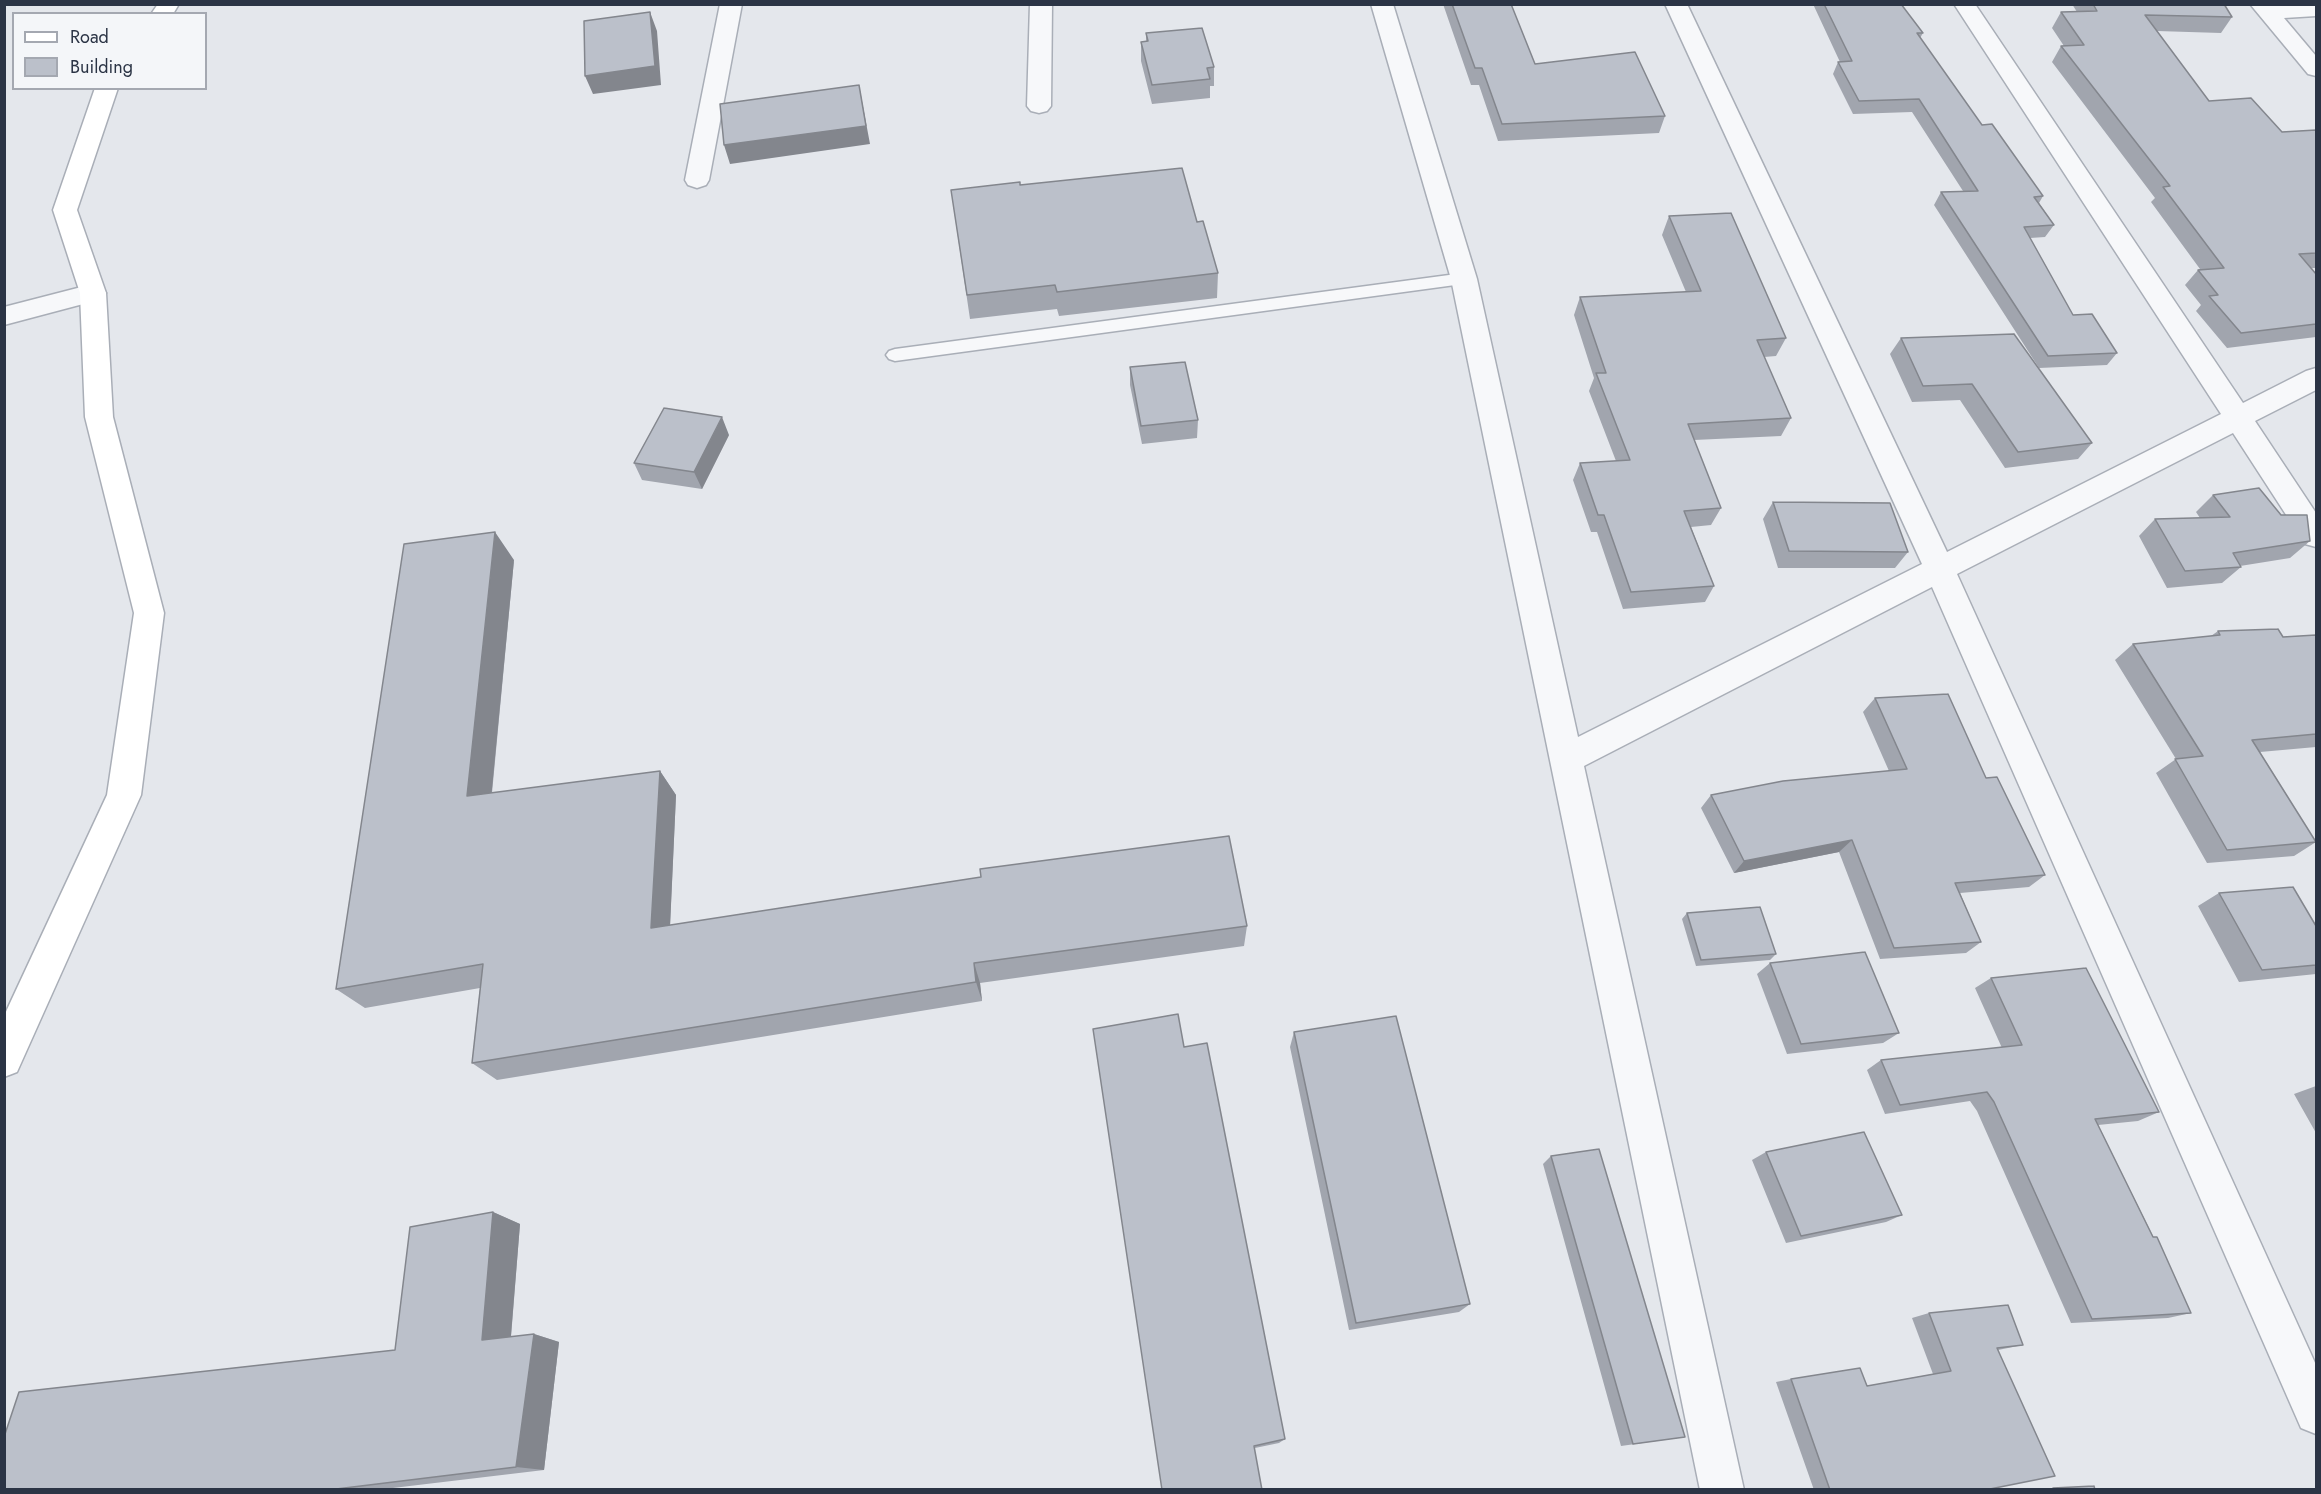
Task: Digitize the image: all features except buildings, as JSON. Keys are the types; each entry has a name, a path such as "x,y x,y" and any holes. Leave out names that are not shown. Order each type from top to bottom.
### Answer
{"main road":[{"path":"4,1059 124,795 148,614 99,417 93,293 65,210 106,90"}],"street":[{"path":"696,180 731,4"},
{"path":"1039,106 1041,4"},
{"path":"1382,4 1464,279 1722,1490"},
{"path":"1676,4 1940,570 2316,1413"},
{"path":"1964,4 2316,536"},
{"path":"2263,8 2316,10"},
{"path":"2263,8 2316,69"},
{"path":"4,316 93,293"},
{"path":"1565,760 2316,378"}],"lane":[{"path":"895,355 1464,279"}]}
